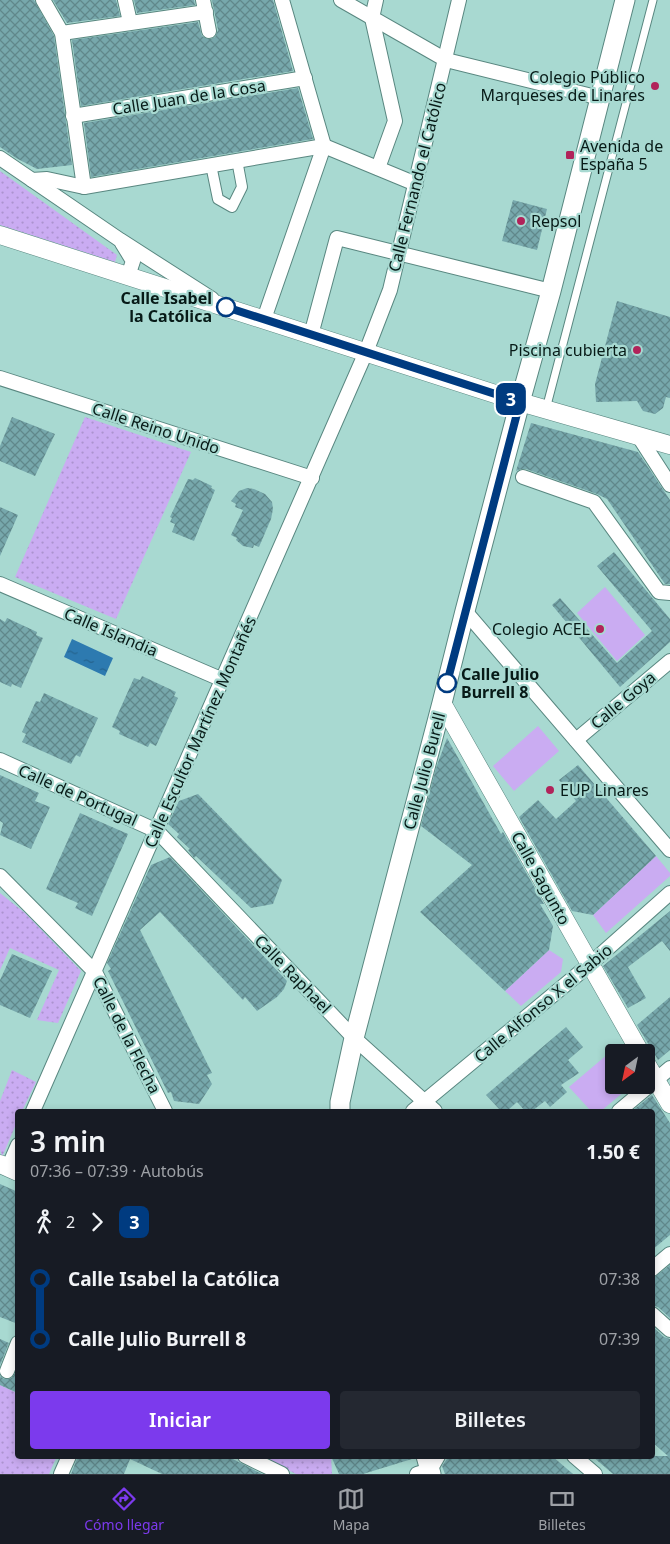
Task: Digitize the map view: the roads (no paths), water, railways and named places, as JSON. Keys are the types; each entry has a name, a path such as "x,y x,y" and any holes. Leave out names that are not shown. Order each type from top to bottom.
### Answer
{"main road":[{"name":"Calle Julio Burell","path":"340,1109 354,1038 465,610 551,291 625,0"}],"street":[{"path":"43,0 62,33 84,187"},
{"path":"124,0 130,22"},
{"path":"264,320 324,146 282,0"},
{"path":"341,0 446,60 600,98"},
{"path":"376,0 372,18 395,121 378,168"},
{"name":"Calle Fernando el Católico","path":"366,352 390,290 459,0"},
{"path":"62,33 130,22 204,6 209,31"},
{"name":"Calle Juan de la Cosa","path":"73,116 305,78"},
{"path":"32,180 46,179 84,187 324,146 416,184"},
{"path":"0,158 120,240 224,307"},
{"path":"210,165 218,200 232,207 242,187 237,160"},
{"path":"0,235 520,402 670,445"},
{"path":"311,334 337,238 551,291"},
{"path":"120,240 133,261 128,276"},
{"name":"Calle Escultor Martínez Montañés","path":"34,1109 366,352"},
{"name":"Calle Reino Unido","path":"0,378 312,478"},
{"path":"639,437 670,485"},
{"path":"523,478 594,502 658,592 670,593"},
{"name":"Calle Islandia","path":"0,584 223,680"},
{"path":"465,610 670,850"},
{"name":"Calle Goya","path":"576,740 670,661"},
{"name":"Calle Sagunto","path":"442,703 635,1044"},
{"name":"Calle de Portugal","path":"0,760 157,830"},
{"name":"Calle Raphael","path":"157,830 354,1038 430,1107"},
{"name":"Calle de la Flecha","path":"0,876 95,972 164,1109"},
{"name":"Calle Alfonso X el Sabio","path":"430,1107 670,893"},
{"path":"621,1109 670,1068"},
{"path":"656,1080 670,1104"},
{"path":"8,1168 15,1152"},
{"path":"655,1266 670,1254"},
{"path":"655,1317 670,1330"},
{"path":"7,1371 15,1351"},
{"path":"61,1474 68,1459"},
{"path":"250,1459 282,1474"},
{"path":"578,1459 595,1474"}],"lane":[{"path":"546,409 653,0"}],"water":[{"path":"72,639 113,658 105,676 64,657"}],"place":[{"name":"Colegio Público Marqueses de Linares","path":"655,86"},
{"name":"Avenida de España 5","path":"570,155"},
{"name":"Repsol","path":"521,221"},
{"name":"Calle Isabel la Católica","path":"226,307"},
{"name":"Piscina cubierta","path":"637,350"},
{"name":"Colegio ACEL","path":"600,629"},
{"name":"Calle Julio Burrell 8","path":"447,683"},
{"name":"EUP Linares","path":"550,790"}]}
